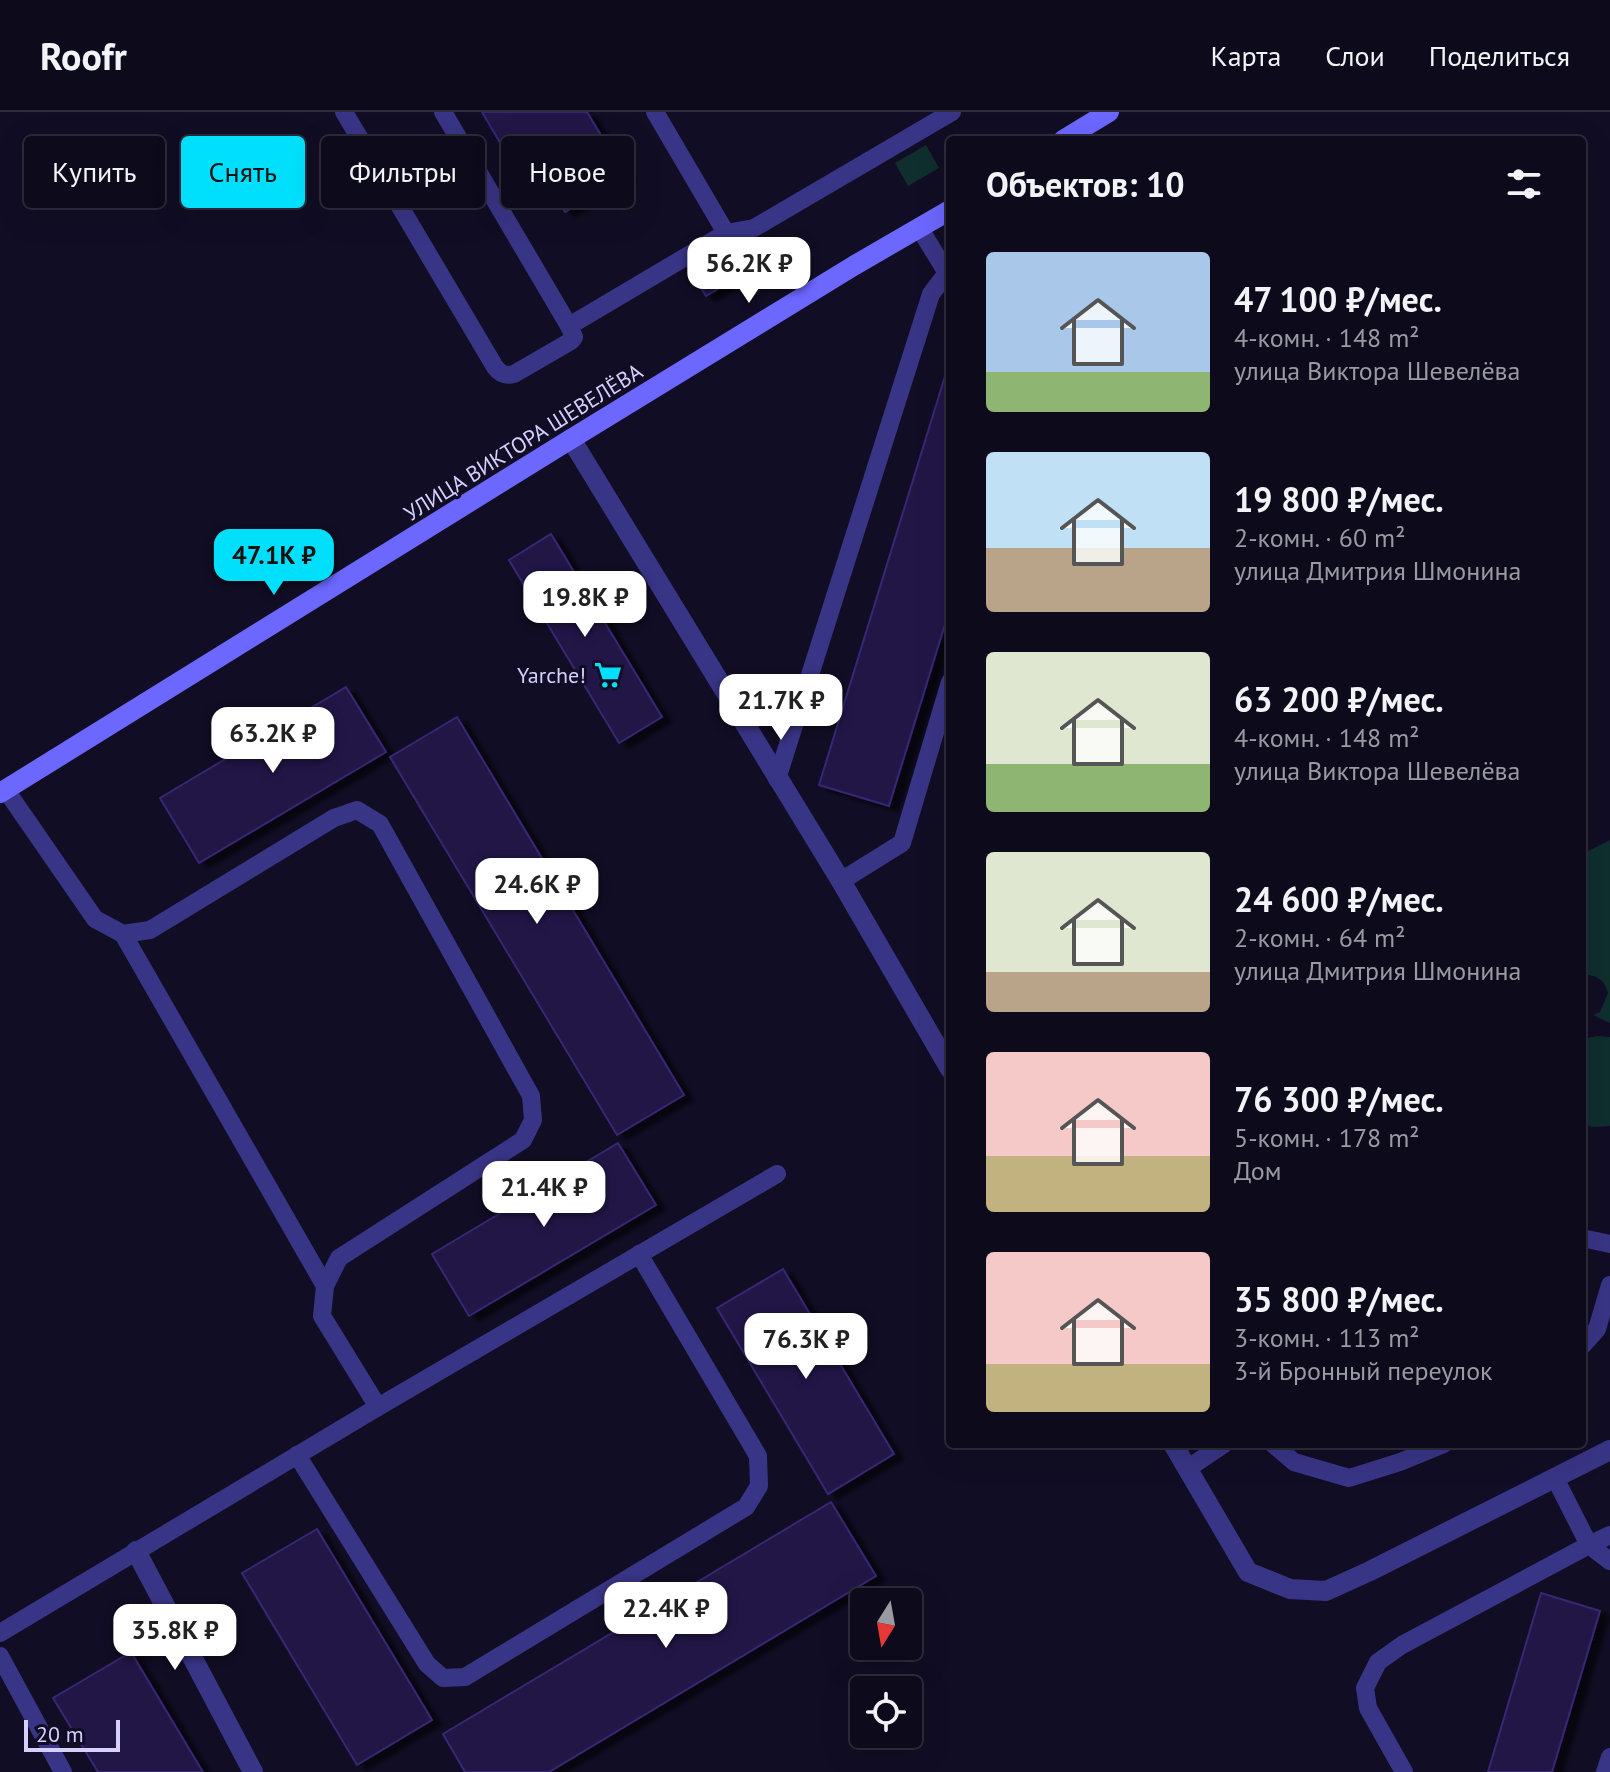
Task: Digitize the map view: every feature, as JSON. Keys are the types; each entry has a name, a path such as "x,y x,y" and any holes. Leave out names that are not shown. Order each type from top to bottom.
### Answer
{"street":[{"path":"1070,136 1109,112"},
{"name":"УЛИЦА ВИКТОРА ШЕВЕЛЁВА","path":"3,792 571,439 946,213"},
{"path":"571,439 841,881 946,1062"},
{"path":"1175,1448 1248,1572 1290,1589 1326,1591 1610,1450"},
{"path":"136,1551 253,1772"}],"lane":[{"path":"344,112 499,373 514,374 574,337 443,112"},
{"path":"655,112 726,233"},
{"path":"569,326 726,233 754,228 952,112"},
{"path":"920,229 946,270"},
{"path":"777,779 931,294 946,275"},
{"path":"841,881 902,843 946,695"},
{"path":"3,792 95,919 123,934 325,1286"},
{"path":"123,934 150,930 334,818 357,810 380,824 531,1096 533,1120 523,1140 339,1258 325,1286 322,1316 378,1407"},
{"path":"0,1633 777,1174"},
{"path":"1586,1239 1610,1244"},
{"path":"297,1455 427,1664 443,1678 465,1677 746,1507 759,1486 758,1456 639,1254"},
{"path":"1586,1341 1597,1329 1610,1285"},
{"path":"1187,1469 1218,1448"},
{"path":"1278,1448 1294,1462 1349,1478 1402,1453 1425,1448"},
{"path":"1555,1478 1589,1545 1610,1561"},
{"path":"1404,1772 1368,1708 1365,1688 1378,1662 1402,1645 1610,1535"},
{"path":"0,1656 63,1772"},
{"path":"1605,1772 1610,1757"}],"green space":[{"path":"926,145 939,168 908,186 895,163"},
{"path":"1610,840 1610,1023 1593,1015 1600,1012 1608,993 1604,984 1586,975 1588,851"},
{"path":"1610,1037 1610,1126 1586,1126 1586,1038"}],"building":[{"path":"482,112 587,112 601,136 501,136 501,144"},
{"path":"721,248 738,277 706,296 688,267"},
{"path":"773,252 782,267 759,281 750,265"},
{"path":"946,373 946,621 889,806 819,785"},
{"path":"551,534 662,717 619,743 509,560"},
{"path":"346,687 386,752 199,863 160,798"},
{"path":"457,717 684,1095 617,1135 390,757"},
{"path":"618,1143 656,1205 469,1316 432,1254"},
{"path":"783,1269 894,1454 828,1494 717,1308"},
{"path":"831,1502 876,1576 856,1588 850,1588 850,1592 549,1772 465,1772 443,1734"},
{"path":"317,1529 432,1720 357,1765 242,1573"},
{"path":"1541,1593 1600,1611 1552,1772 1488,1772"},
{"path":"131,1652 203,1772 98,1772 53,1698"}],"place":[{"name":"Yarche!","path":"608,675"}]}
